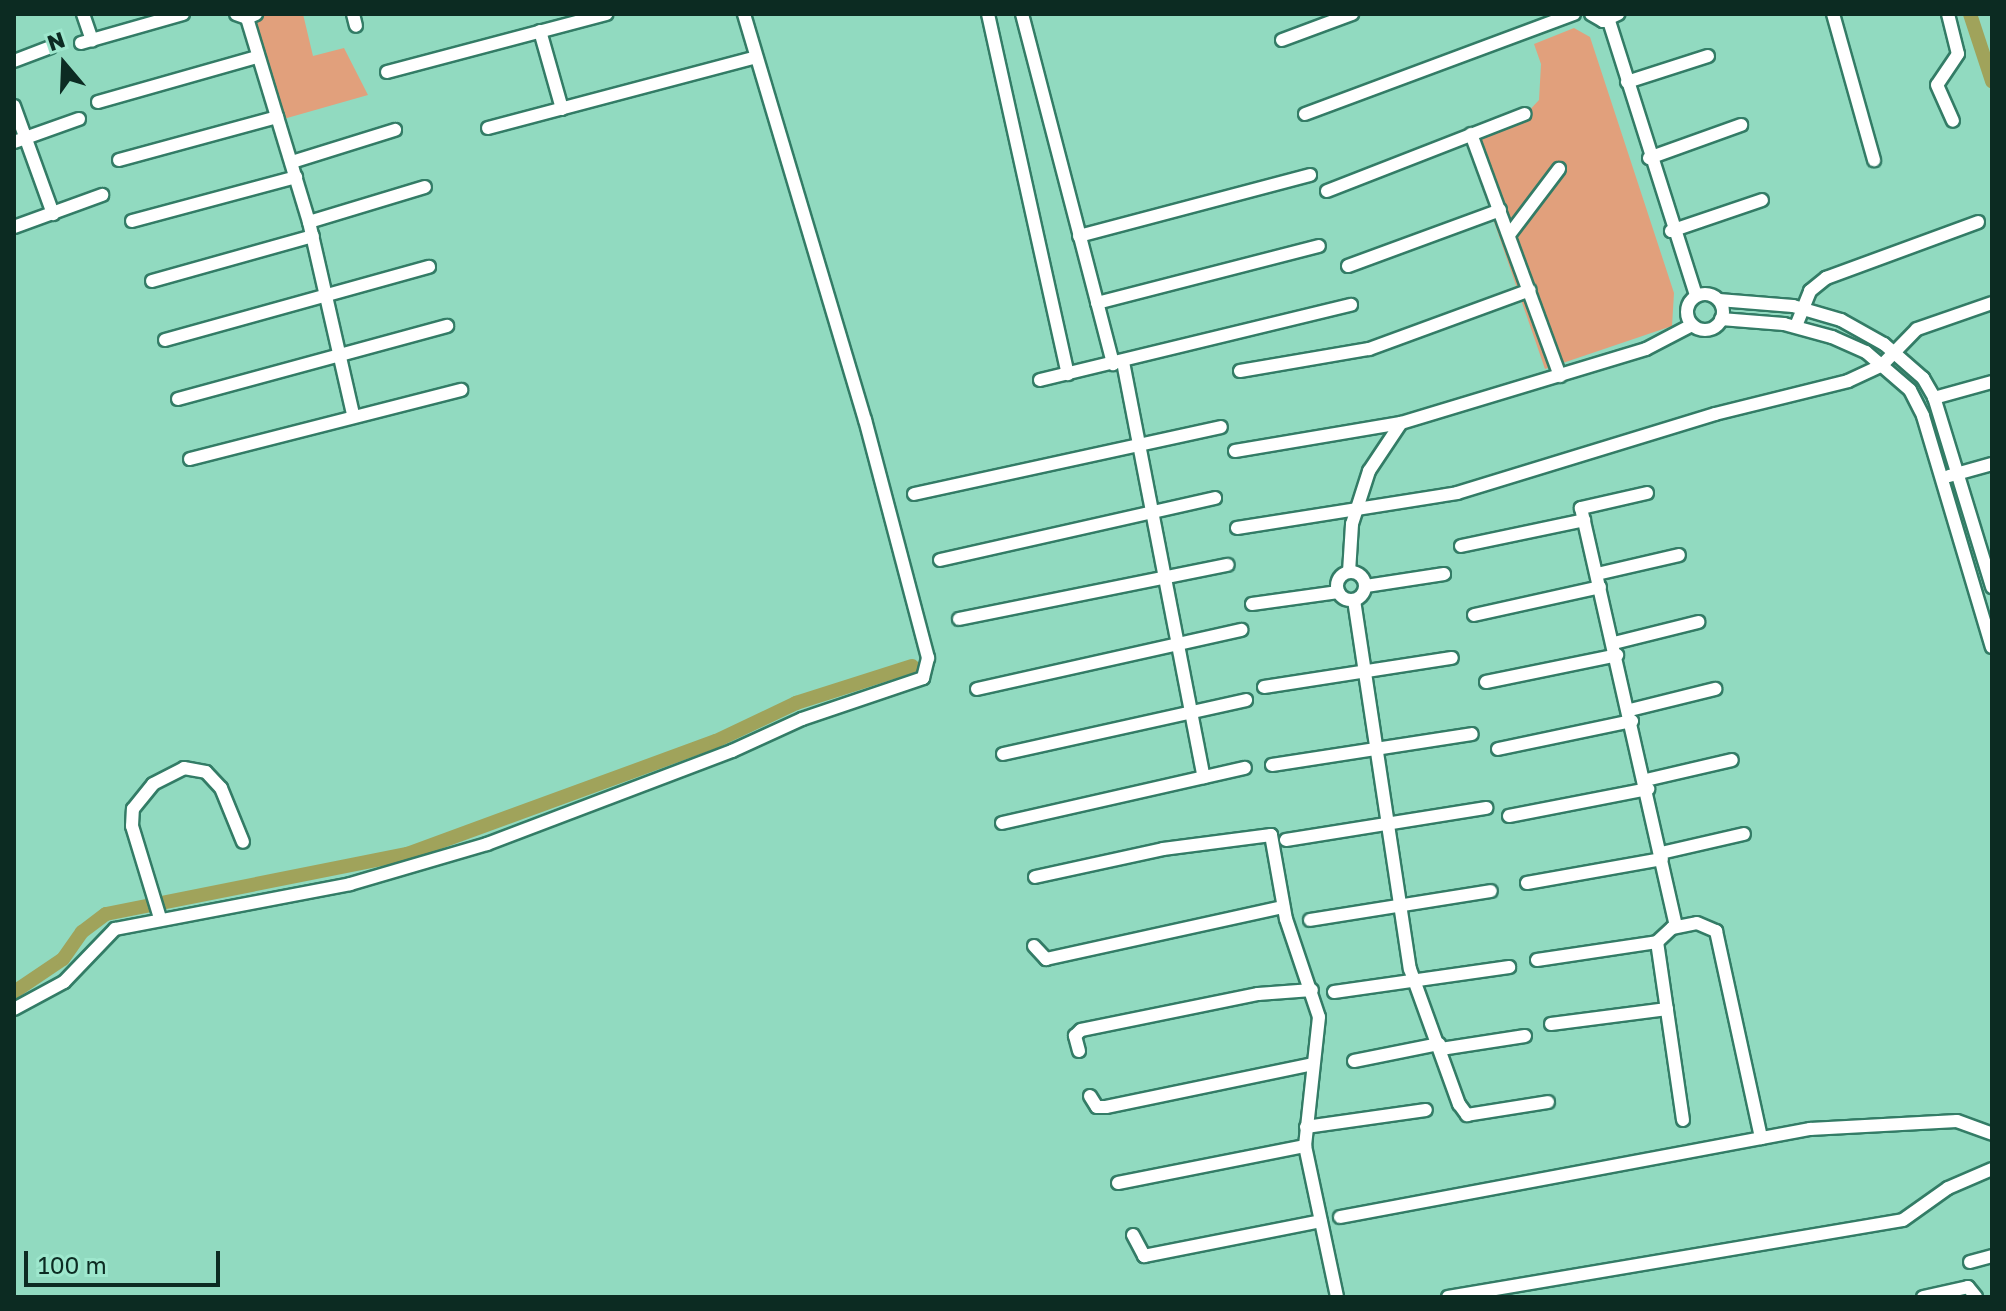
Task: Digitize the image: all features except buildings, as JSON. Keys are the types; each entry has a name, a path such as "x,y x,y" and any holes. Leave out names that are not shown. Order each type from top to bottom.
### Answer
{"street":[{"path":"83,14 87,41 149,18 183,14"},
{"path":"387,72 606,14"},
{"path":"14,1009 64,982 115,929 158,914 350,884 474,848 732,751 802,719 906,687 926,674 926,649 857,392 744,14"},
{"path":"988,14 1068,374"},
{"path":"1022,14 1097,303 1118,363 1139,445 1204,777"},
{"path":"1282,40 1352,14"},
{"path":"1305,114 1574,14"},
{"path":"1591,14 1614,18 1627,82 1649,158 1671,231 1696,296"},
{"path":"1833,14 1874,160"},
{"path":"1948,14 1958,54 1937,85 1953,121"},
{"path":"246,15 329,295 353,414"},
{"path":"540,31 562,109"},
{"path":"14,61 50,47"},
{"path":"1627,82 1708,56"},
{"path":"98,102 257,57"},
{"path":"488,128 756,57"},
{"path":"14,106 20,140 53,214"},
{"path":"1327,191 1525,114"},
{"path":"119,160 277,117"},
{"path":"20,140 79,119"},
{"path":"1649,158 1741,125"},
{"path":"292,162 395,130"},
{"path":"1471,134 1560,376"},
{"path":"1509,235 1559,169"},
{"path":"1079,236 1310,175"},
{"path":"132,221 296,177"},
{"path":"309,222 425,187"},
{"path":"14,227 102,195"},
{"path":"1671,231 1762,200"},
{"path":"1348,266 1500,210"},
{"path":"1796,326 1816,284 1839,271 1978,222"},
{"path":"152,281 313,236"},
{"path":"1097,303 1319,246"},
{"path":"165,340 429,267"},
{"path":"1240,371 1369,349 1530,290"},
{"path":"1692,325 1686,310 1696,296 1708,294 1719,300 1804,309 1841,320 1893,351 1923,378 1934,398 1957,473 1986,545 1992,587"},
{"path":"1719,300 1721,319"},
{"path":"1237,528 1482,487 1715,414 1848,381 1882,365 1917,329 1992,303"},
{"path":"1040,380 1351,305"},
{"path":"1235,451 1401,423 1664,342 1692,325 1708,330 1721,319 1796,326 1849,344 1882,365 1917,400 1989,626 1992,647"},
{"path":"178,399 447,326"},
{"path":"1934,398 1992,382"},
{"path":"190,459 353,414 461,390"},
{"path":"1349,572 1349,542 1369,471 1401,423"},
{"path":"914,494 1221,427"},
{"path":"1941,478 1992,464"},
{"path":"1647,493 1581,508 1647,784 1676,926"},
{"path":"940,560 1215,498"},
{"path":"1461,546 1584,520"},
{"path":"1474,615 1679,555"},
{"path":"959,619 1228,565"},
{"path":"1349,572 1361,575 1366,586"},
{"path":"1338,592 1337,581 1349,572"},
{"path":"1444,574 1366,586 1354,600 1361,672 1414,983 1459,1104 1467,1115 1548,1102"},
{"path":"1252,604 1338,592 1354,600"},
{"path":"1486,682 1616,649 1698,622"},
{"path":"977,689 1241,630"},
{"path":"1264,687 1452,658"},
{"path":"1498,749 1631,716 1715,689"},
{"path":"1003,754 1246,700"},
{"path":"1272,765 1472,734"},
{"path":"1509,816 1647,784 1732,760"},
{"path":"158,914 132,826 133,809 165,774 197,767 214,778 243,842"},
{"path":"1002,823 1245,768"},
{"path":"1286,840 1486,808"},
{"path":"1035,877 1263,832 1271,835 1283,907 1312,990 1319,1031 1305,1146 1337,1297"},
{"path":"1527,883 1662,856 1744,834"},
{"path":"1310,920 1491,891"},
{"path":"1034,946 1046,959 1283,907"},
{"path":"1537,960 1657,942 1676,926 1697,923 1716,931 1761,1138"},
{"path":"1657,942 1683,1120"},
{"path":"1334,992 1414,983 1509,967"},
{"path":"1079,1051 1075,1036 1081,1030 1258,994 1312,990"},
{"path":"1551,1024 1667,1009"},
{"path":"1354,1061 1525,1036"},
{"path":"1090,1096 1097,1107 1106,1107 1313,1064"},
{"path":"1306,1127 1426,1110"},
{"path":"1340,1217 1810,1129 1957,1121 1992,1134"},
{"path":"1118,1183 1305,1146"},
{"path":"1448,1297 1903,1220 1948,1188 1992,1169"},
{"path":"1133,1235 1144,1256 1321,1221"},
{"path":"1970,1262 1992,1256"},
{"path":"1923,1297 1968,1287 1976,1297"}],"shaded area":[{"path":"303,14 313,56 344,48 368,95 273,122 247,34 256,16"},
{"path":"1574,28 1590,37 1674,293 1672,326 1545,369 1465,138 1525,115 1539,100 1541,64 1534,44"}],"waterway":[{"path":"1970,14 1992,81"},
{"path":"14,992 63,959 82,932 106,914 407,854 716,741 796,703 912,666"}]}
